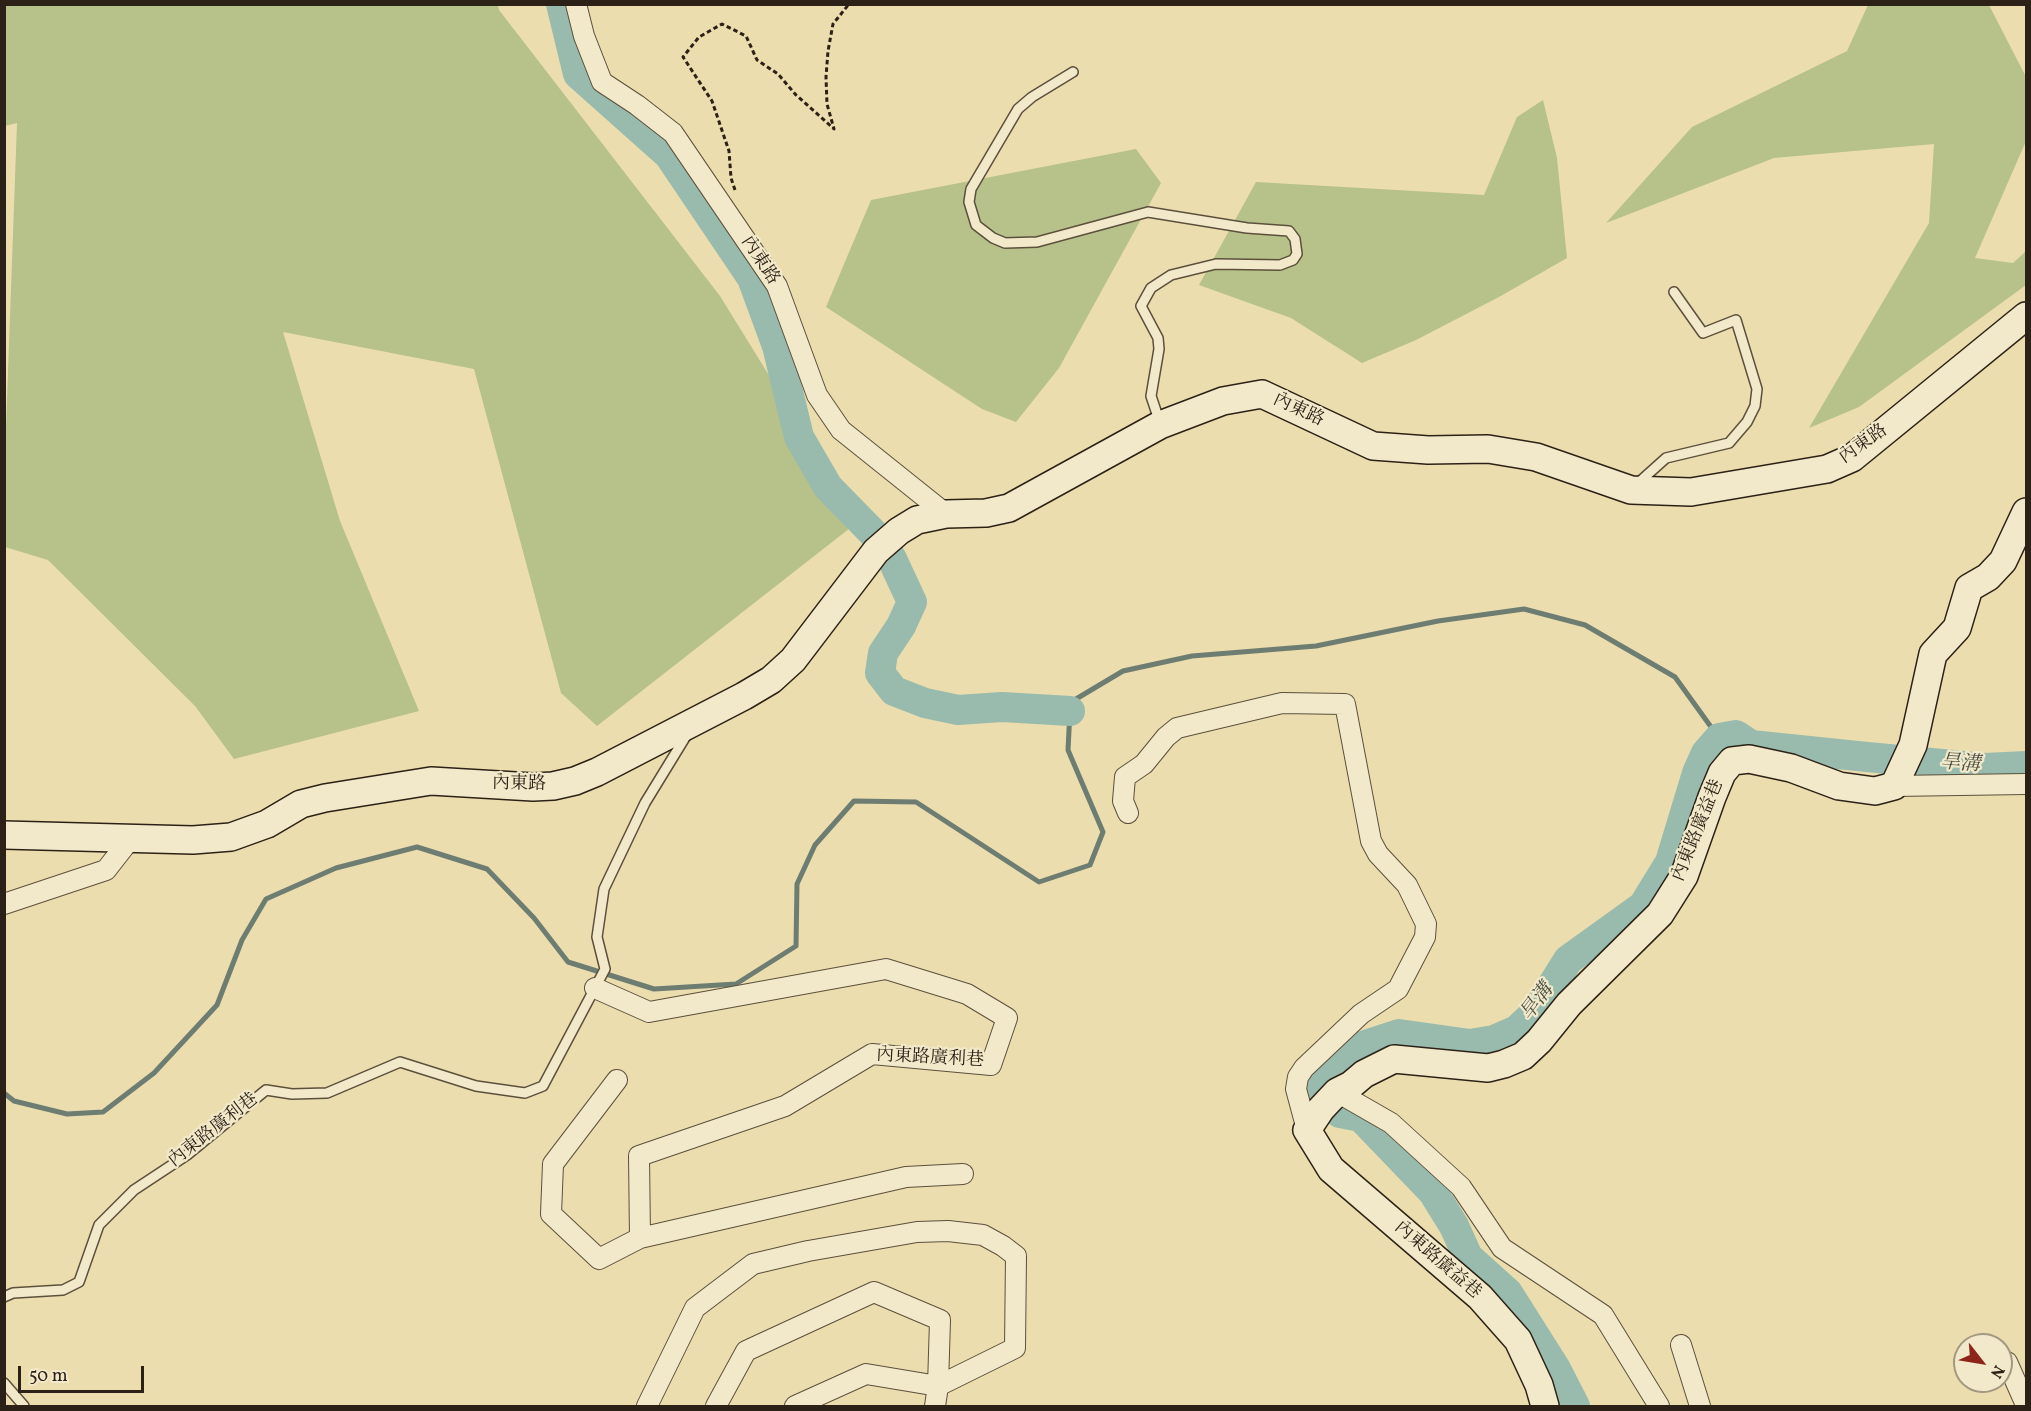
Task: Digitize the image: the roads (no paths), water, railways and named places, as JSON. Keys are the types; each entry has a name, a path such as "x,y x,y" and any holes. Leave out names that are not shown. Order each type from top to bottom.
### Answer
{"street":[{"name":"內東路","path":"576,4 584,36 602,82 637,105 672,133 777,286 817,395 841,430 946,514"},
{"name":"內東路","path":"4,835 193,840 231,837 267,824 302,804 325,798 431,782 533,787 553,786 575,781 597,772 771,680 793,660 884,544 917,520 946,514 986,513 1009,508 1160,425 1223,401 1262,394 1373,446 1428,450 1488,449 1536,457 1631,490 1691,492 1827,469 1851,458 2026,316"},
{"path":"2026,512 2003,561 1988,577 1969,588 1957,627 1933,654 1914,745 1894,786 2026,784"},
{"name":"內東路廣益巷","path":"1128,813 1124,801 1125,777 1144,764 1166,737 1177,728 1282,704 1345,705 1371,841 1378,854 1407,885 1426,924 1425,937 1398,989 1361,1014 1304,1068 1298,1077 1296,1089 1307,1130 1331,1169 1480,1297 1518,1340 1539,1385 1545,1407"},
{"name":"內東路廣益巷","path":"1307,1130 1321,1109 1337,1092 1351,1085 1364,1074 1394,1059 1488,1068 1523,1056 1539,1041 1569,1004 1659,914 1684,876 1722,773 1732,761 1749,759 1791,768 1839,786 1875,791 1894,786"},
{"path":"4,904 106,870 131,838"},
{"name":"內東路廣利巷","path":"594,988 649,1012 886,969 967,994 1007,1018 991,1065 872,1054 785,1106 639,1156 640,1239"},
{"path":"617,1080 553,1164 551,1214 599,1259 640,1239 906,1177 963,1174"},
{"path":"1337,1092 1391,1123 1461,1188 1502,1248 1603,1315 1659,1407"},
{"path":"647,1407 695,1308 753,1264 808,1251 917,1232 948,1231 983,1234 1016,1256 1015,1348 938,1386 866,1374 795,1407"},
{"path":"716,1407 746,1351 874,1292 940,1320 935,1407"},
{"path":"1681,1346 1700,1407"},
{"path":"2013,1376 2026,1405"}],"lane":[{"path":"1073,72 1032,97 1018,109 971,189 969,202 976,225 993,238 1005,243 1037,242 1148,212 1247,228 1289,231 1295,239 1297,254 1293,260 1280,265 1216,264 1171,275 1151,288 1141,306 1158,338 1160,349 1151,396 1160,425"},
{"path":"1631,490 1665,458 1729,443 1747,423 1755,406 1757,389 1736,320 1704,333 1674,292"},
{"name":"內東路廣利巷","path":"4,1297 13,1293 63,1290 79,1282 99,1225 134,1190 187,1155 266,1090 292,1094 327,1093 400,1062 476,1086 525,1094 543,1086 605,969 597,937 604,889 645,803 694,722"},
{"path":"4,1383 24,1407"}],"waterway":[{"path":"561,4 578,74 669,155 752,278 777,346 799,437 828,487 872,532 892,559 912,602 901,626 883,653 880,673 894,691 925,703 958,710 1002,707 1070,711"},
{"path":"4,1093 14,1101 67,1114 103,1112 154,1073 217,1005 242,940 266,899 336,868 417,847 487,869 534,918 568,962 654,989 736,984 796,946 797,884 815,845 854,801 916,802 1039,882 1090,865 1103,832 1068,750 1070,711 1076,699 1123,671 1192,656 1316,646 1438,621 1524,609 1585,625 1675,677 1719,738"},
{"name":"旱溝","path":"1575,1406 1556,1369 1508,1293 1468,1257 1454,1226 1433,1192 1361,1117 1340,1113 1318,1098 1319,1083 1329,1070 1359,1047 1399,1034 1470,1044 1494,1040 1517,1030 1535,1013 1568,960 1643,906 1670,862 1697,773 1706,753 1719,738 1736,735 1751,745 1985,768 2026,766"}]}
